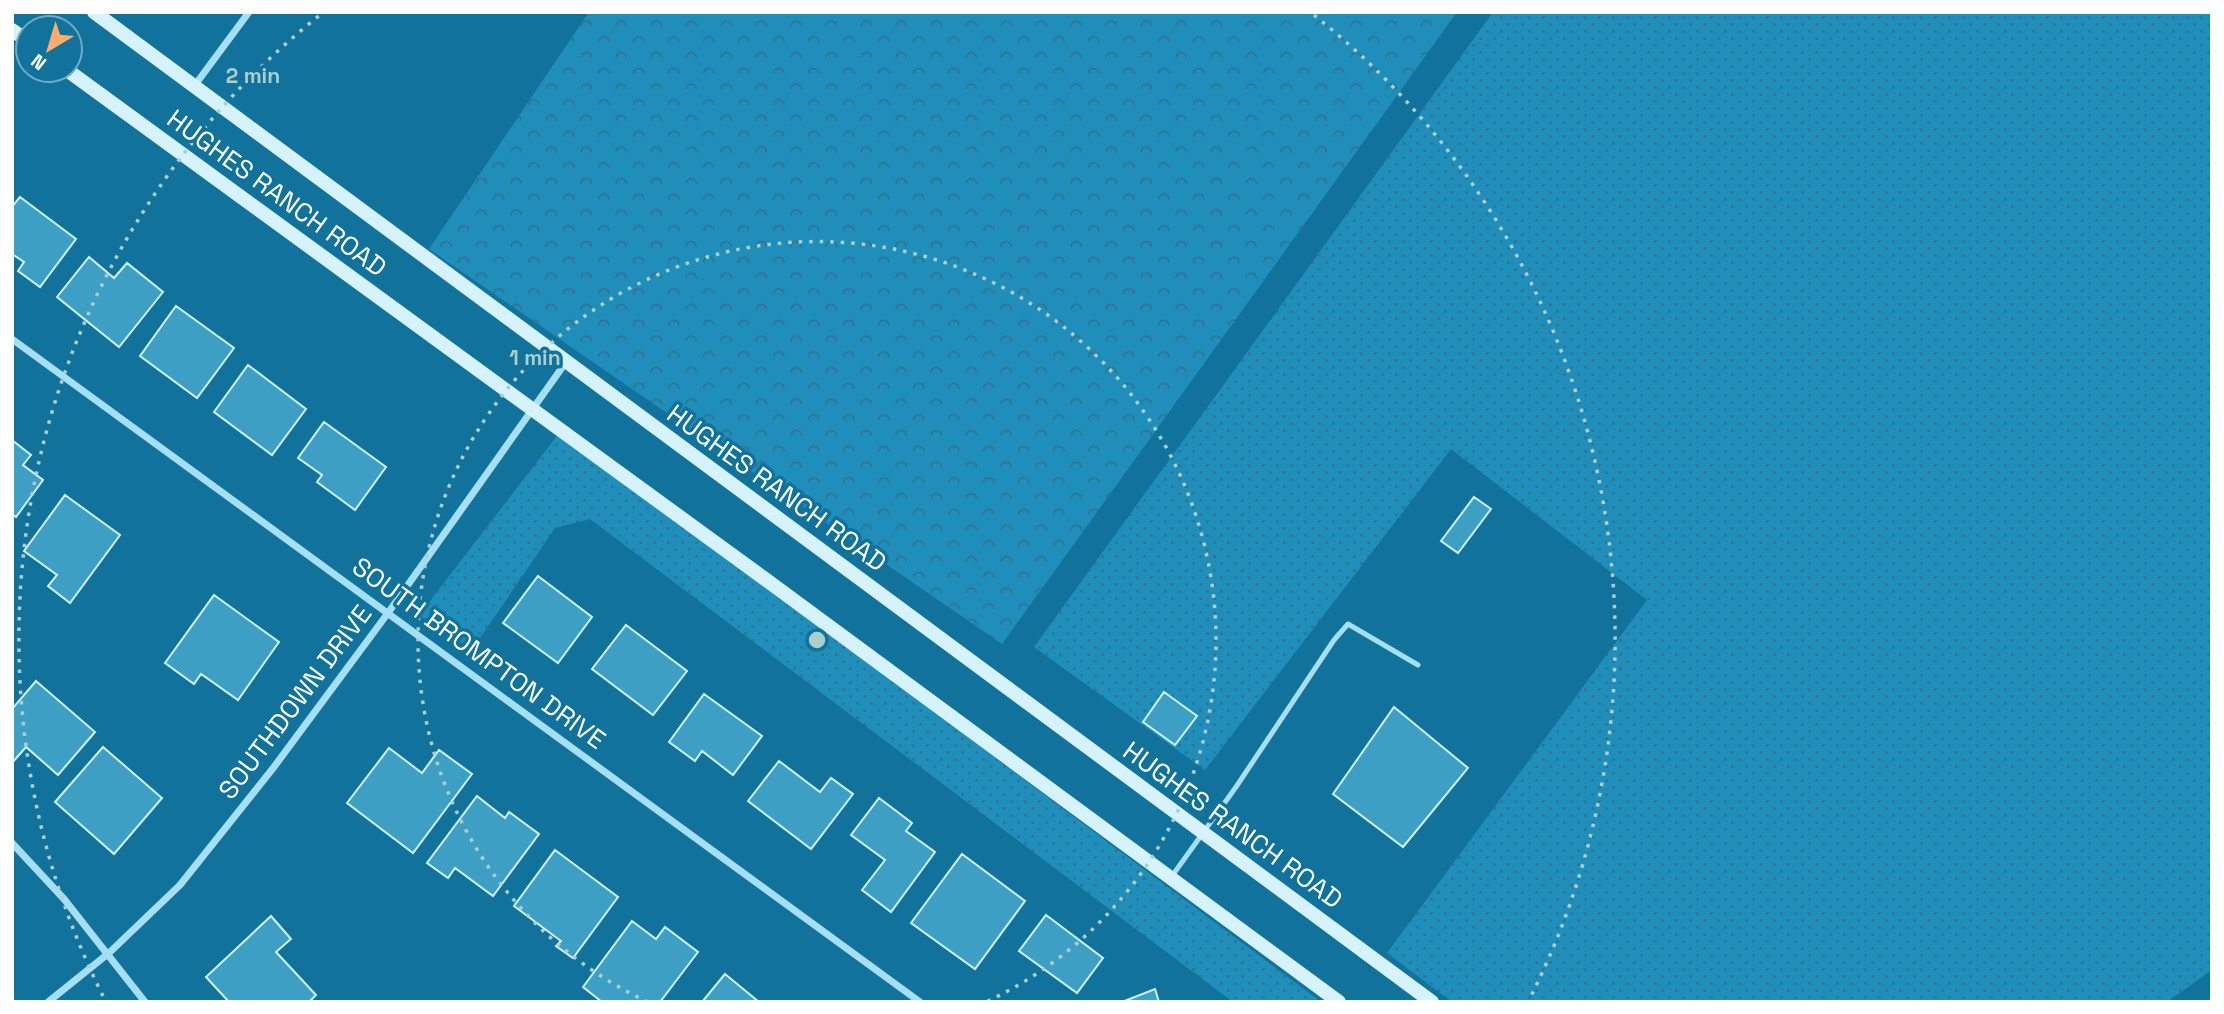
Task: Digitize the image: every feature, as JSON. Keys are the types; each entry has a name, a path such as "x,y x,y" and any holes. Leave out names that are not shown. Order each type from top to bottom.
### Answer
{"street":[{"name":"HUGHES RANCH ROAD","path":"94,12 1432,1002"},
{"path":"195,85 249,12"},
{"name":"HUGHES RANCH ROAD","path":"84,82 1339,1002"},
{"name":"SOUTH BROMPTON DRIVE","path":"12,339 920,1002"},
{"name":"SOUTHDOWN DRIVE","path":"48,1002 109,953 180,885 274,767 388,613 566,362"},
{"path":"12,843 64,899 145,1002"}],"lane":[{"path":"1171,878 1334,640 1348,624 1418,665"}],"green space":[{"path":"589,12 1457,12 1002,644 429,249"},
{"path":"1493,12 2212,12 2212,970 2167,1002 1452,1002 1387,953 1647,600 1451,449 1205,770 1034,647"},
{"path":"560,432 1321,1002 1233,1002 590,519 555,528 472,650 419,615"}],"building":[{"path":"20,197 76,239 40,287 18,271 24,262 12,254 12,207"},
{"path":"89,257 114,278 127,263 163,292 119,347 57,297"},
{"path":"176,306 234,348 197,398 140,356"},
{"path":"248,365 306,409 272,455 214,412"},
{"path":"324,422 386,467 355,510 317,482 322,475 298,458"},
{"path":"12,440 31,455 23,465 43,480 16,517 12,514"},
{"path":"65,495 120,535 70,603 48,586 57,575 24,551"},
{"path":"1474,497 1491,509 1458,553 1441,541"},
{"path":"538,576 592,617 558,663 503,623"},
{"path":"214,595 279,642 238,700 201,674 194,684 165,663"},
{"path":"626,625 687,671 653,715 592,669"},
{"path":"36,681 95,732 58,775 26,747 12,763 12,709"},
{"path":"1164,692 1197,716 1175,745 1143,722"},
{"path":"704,694 762,736 733,775 702,751 695,761 669,742"},
{"path":"1394,707 1468,768 1403,847 1333,794"},
{"path":"103,747 162,798 114,854 55,802"},
{"path":"389,748 422,773 439,750 472,774 413,853 347,803"},
{"path":"779,761 820,792 831,778 853,794 811,849 748,801"},
{"path":"477,796 505,818 509,812 539,834 493,896 455,868 448,878 427,863"},
{"path":"879,798 912,823 906,831 935,852 891,912 862,890 885,860 851,835"},
{"path":"555,850 618,897 573,958 556,946 561,941 514,906"},
{"path":"962,854 1025,901 975,969 911,923"},
{"path":"1046,915 1103,958 1077,993 1019,951"},
{"path":"271,916 291,939 276,952 316,995 309,1002 229,1002 206,977"},
{"path":"632,921 656,939 665,927 698,952 660,1002 602,1002 583,987"},
{"path":"725,974 759,1002 702,1002"},
{"path":"1155,989 1159,1002 1122,1002"}]}
